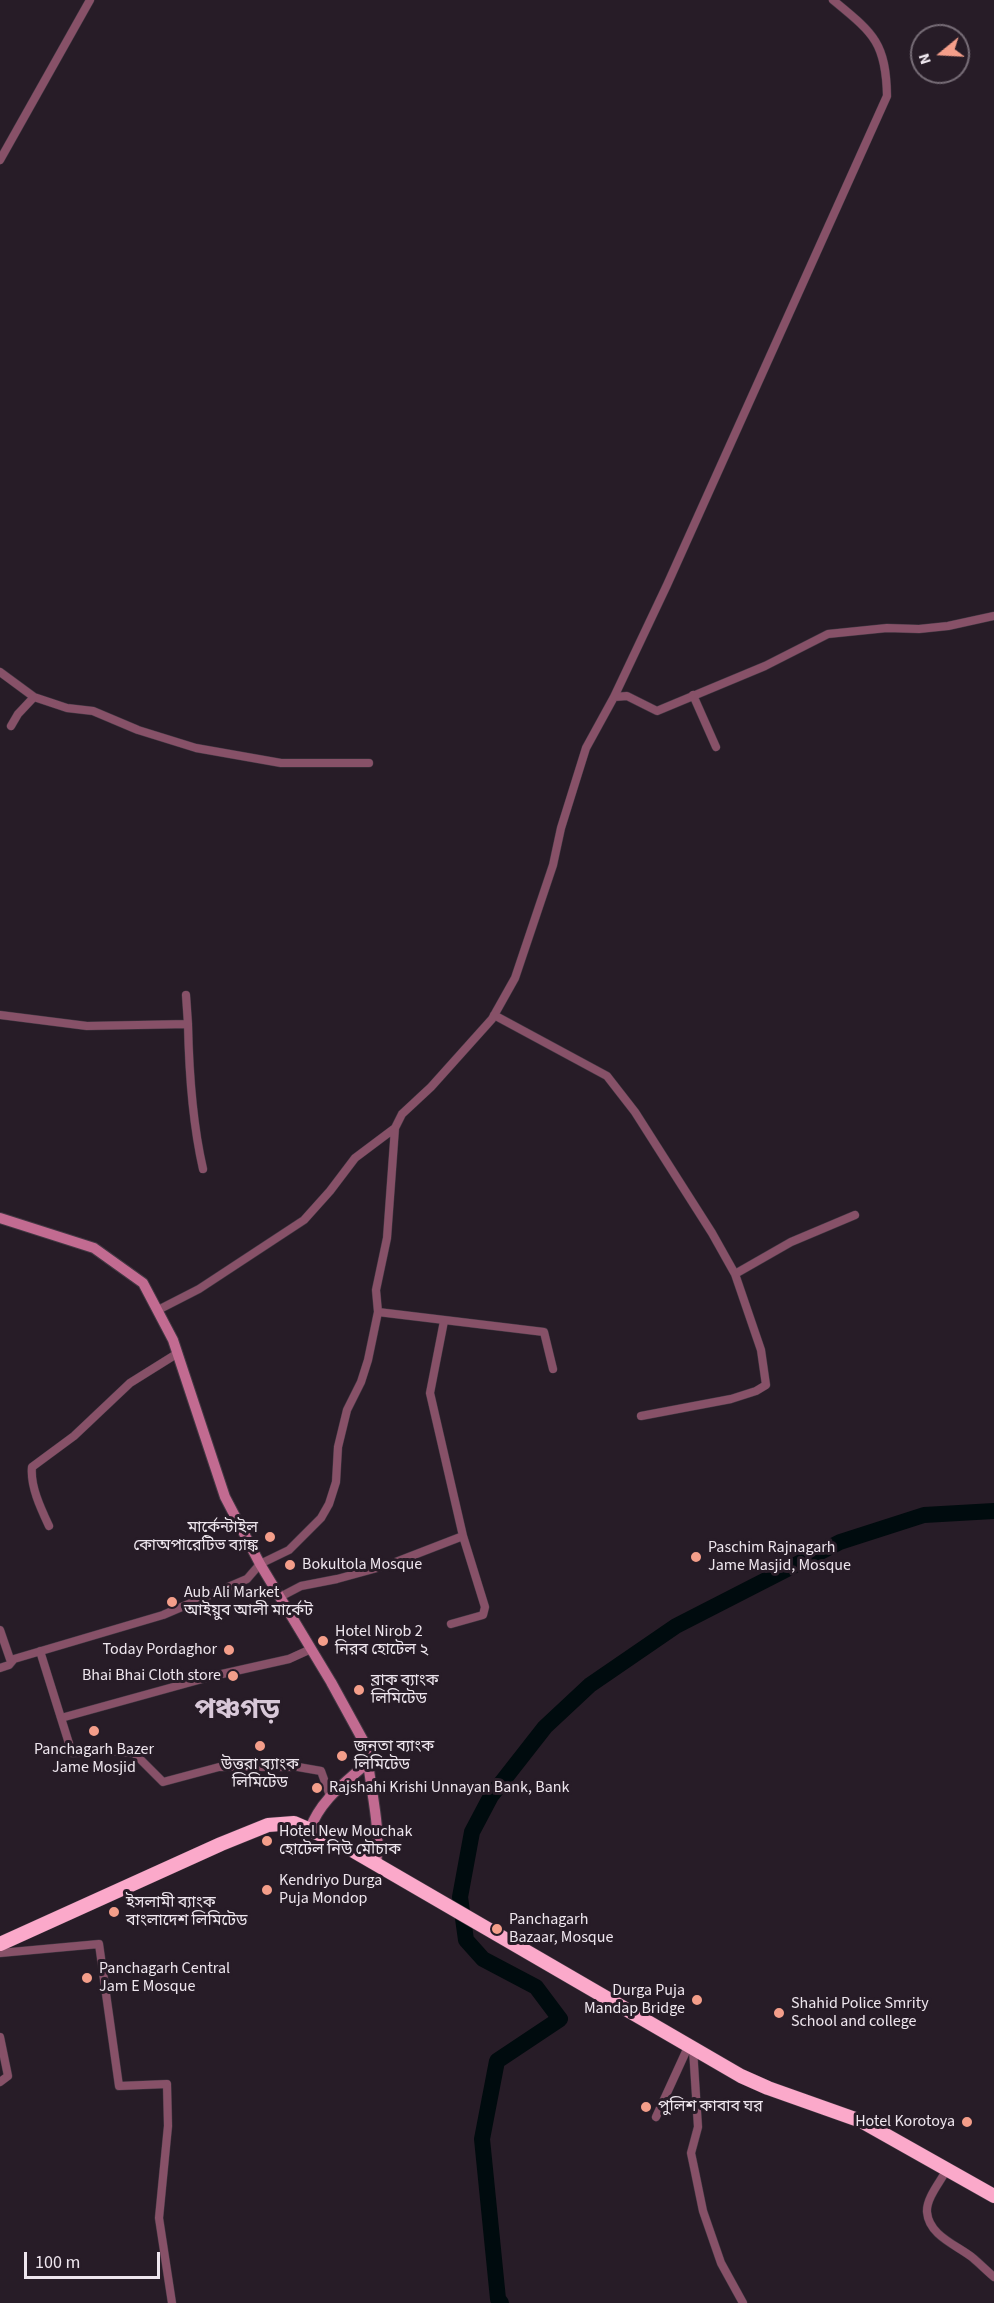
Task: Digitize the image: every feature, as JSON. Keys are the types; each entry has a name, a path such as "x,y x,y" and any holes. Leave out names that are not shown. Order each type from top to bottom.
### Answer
{"highway":[{"path":"0,1944 220,1844 268,1825 294,1823 338,1842 691,2048 768,2088 861,2121 994,2196"}],"street":[{"path":"0,160 90,0"},
{"path":"0,1668 14,1659 163,1614 247,1579 260,1564 289,1550 321,1518 329,1504 336,1482 338,1447 347,1410 361,1383 378,1312 376,1290 387,1238 395,1128 402,1114 431,1087 494,1015 515,978 553,865 561,828 586,748 614,697 667,585 887,96 887,71 879,46 868,29 833,0"},
{"path":"614,697 627,696 657,711 765,666 828,634 887,628 948,626 994,616"},
{"path":"0,672 34,697 66,708 93,711 138,730 196,748 280,763 369,763"},
{"path":"693,695 716,747"},
{"path":"11,726 34,697"},
{"path":"186,995 191,1101 203,1169"},
{"path":"0,1015 87,1026 188,1024"},
{"path":"494,1015 607,1076 635,1112 712,1233 735,1274 761,1350 766,1385 756,1391 731,1399 641,1416"},
{"path":"158,1310 199,1289 304,1220 355,1158 395,1128"},
{"path":"735,1274 762,1256 814,1230 855,1215"},
{"path":"0,1218 94,1248 143,1283 178,1353 225,1497 260,1564 365,1744 377,1821 379,1845 376,1864"},
{"path":"378,1312 544,1332 553,1369"},
{"path":"444,1321 430,1393 441,1450 463,1536 485,1607 483,1615 451,1624"},
{"path":"49,1526 31,1475 32,1467 74,1436 130,1383 178,1353"},
{"path":"280,1597 301,1586 388,1565 463,1536"},
{"path":"0,1630 11,1662"},
{"path":"61,1718 213,1676 289,1659 311,1649"},
{"path":"40,1651 72,1754 110,1751 134,1753 163,1782 219,1767 298,1767 321,1771 330,1796"},
{"path":"310,1829 316,1812 330,1796 368,1762"},
{"path":"0,1953 99,1944 119,2086 167,2084 168,2126 159,2218 172,2303"},
{"path":"0,2037 8,2076 0,2082"},
{"path":"656,2117 691,2048"},
{"path":"691,2048 698,2127 691,2153 694,2172 721,2263 743,2303"},
{"path":"947,2169 928,2204 927,2212 930,2221 939,2235 972,2257 994,2277"}],"waterway":[{"path":"501,2303 498,2299 482,2139 497,2061 560,2019 536,1987 483,1959 466,1940 460,1897 472,1832 491,1796 545,1727 590,1685 676,1626 840,1542 924,1515 994,1511"}],"place":[{"name":"মার্কেন্টাইল কোঅপারেটিভ ব্যাঙ্ক","path":"270,1537"},
{"name":"Paschim Rajnagarh Jame Masjid, Mosque","path":"696,1557"},
{"name":"Bokultola Mosque","path":"290,1565"},
{"name":"Aub Ali Market আইয়ুব আলী মার্কেট","path":"172,1602"},
{"name":"Hotel Nirob 2 নিরব হোটেল ২","path":"323,1641"},
{"name":"Today Pordaghor","path":"229,1650"},
{"name":"Bhai Bhai Cloth store","path":"233,1676"},
{"name":"ব্রাক ব্যাংক লিমিটেড","path":"359,1690"},
{"name":"Panchagarh Bazer Jame Mosjid","path":"94,1731"},
{"name":"উত্তরা ব্যাংক লিমিটেড","path":"260,1746"},
{"name":"জনতা ব্যাংক লিমিটেড","path":"342,1756"},
{"name":"Rajshahi Krishi Unnayan Bank, Bank","path":"317,1788"},
{"name":"Hotel New Mouchak হোটেল নিউ মৌচাক","path":"267,1841"},
{"name":"Kendriyo Durga Puja Mondop","path":"267,1890"},
{"name":"ইসলামী ব্যাংক বাংলাদেশ লিমিটেড","path":"114,1912"},
{"name":"Panchagarh Bazaar, Mosque","path":"497,1929"},
{"name":"Panchagarh Central Jam E Mosque","path":"87,1978"},
{"name":"Durga Puja Mandap Bridge","path":"697,2000"},
{"name":"Shahid Police Smrity School and college","path":"779,2013"},
{"name":"পুলিশ কাবাব ঘর","path":"646,2107"},
{"name":"Hotel Korotoya","path":"967,2122"}],"district":[{"name":"পঞ্চগড়","path":"237,1712"}]}
